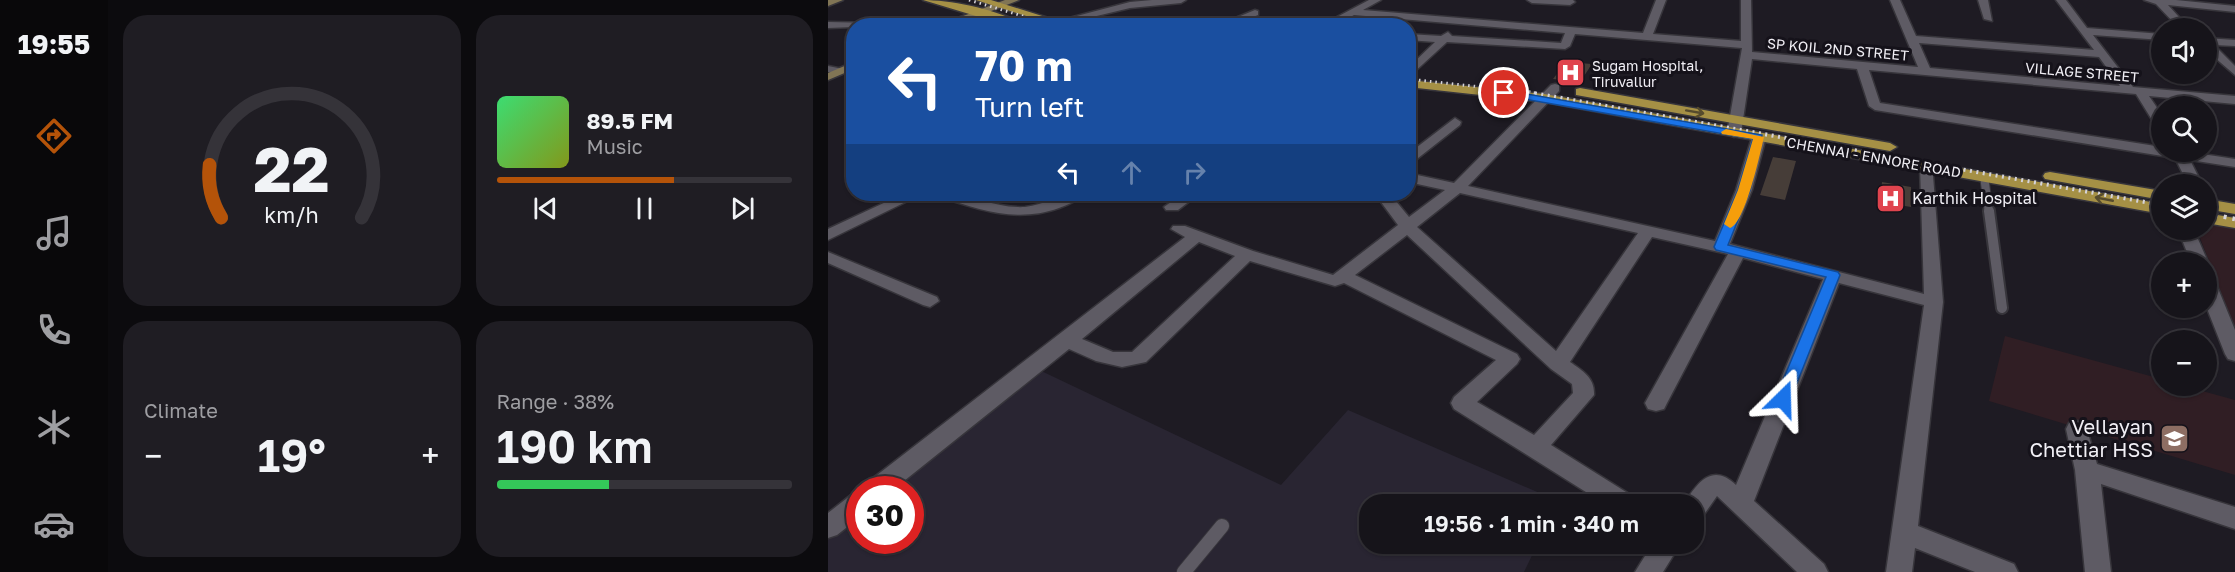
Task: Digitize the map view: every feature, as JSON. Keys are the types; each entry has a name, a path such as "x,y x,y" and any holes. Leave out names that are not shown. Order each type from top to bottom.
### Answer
{"main road":[{"path":"928,0 997,18"},
{"path":"981,0 1045,18"},
{"name":"CHENNAI - ENNORE ROAD","path":"1416,77 1549,93 2151,194"},
{"name":"CHENNAI - ENNORE ROAD","path":"1735,126 1759,137 2151,207"},
{"path":"2217,206 2235,209"},
{"path":"2217,219 2235,223"}],"street":[{"path":"828,3 838,0"},
{"path":"963,18 1014,0"},
{"path":"1075,18 1144,0"},
{"path":"1130,4 1181,0"},
{"path":"1339,18 1376,0"},
{"path":"1532,0 1566,12"},
{"path":"1648,35 1661,0"},
{"path":"1735,126 1747,50 1746,0"},
{"path":"1894,0 1926,72"},
{"path":"1983,0 1989,19"},
{"path":"2061,0 2087,31 2101,54 2151,112"},
{"path":"2154,0 2230,10 2235,20"},
{"path":"2154,0 2173,18"},
{"path":"1350,12 1461,21 1566,12"},
{"name":"SP KOIL 2ND STREET","path":"1566,12 1572,29 1648,35 1862,66 1926,72"},
{"path":"1242,18 1255,13"},
{"path":"1416,69 1461,21"},
{"path":"828,25 846,25"},
{"path":"1416,38 1565,46 1572,29"},
{"path":"2087,31 2151,36"},
{"path":"1911,39 2101,54"},
{"path":"2217,43 2235,44"},
{"path":"2217,53 2235,72"},
{"path":"1862,66 1875,106 2151,149"},
{"path":"828,77 846,68"},
{"path":"828,69 842,70"},
{"name":"VILLAGE STREET","path":"1926,72 2235,100"},
{"path":"1179,229 1247,255 1335,280 1409,228 1457,188 1549,93"},
{"path":"1416,155 1455,122"},
{"path":"1656,403 1729,250 1759,137"},
{"path":"2217,160 2235,163"},
{"path":"1899,572 1934,302 1927,166"},
{"path":"1416,179 1729,250 1934,302"},
{"path":"832,230 898,201"},
{"path":"970,201 1009,212 1026,214 1063,201"},
{"path":"1172,207 1181,201"},
{"path":"1388,201 1409,228 1558,364 1580,379 1584,386 1583,395 1536,447"},
{"path":"1558,364 1647,232"},
{"path":"893,476 1067,341 1197,236"},
{"path":"1067,341 1120,360 1132,361 1247,255"},
{"path":"828,257 930,301"},
{"path":"1741,503 1833,275"},
{"path":"1343,276 1510,359 1462,403 1609,494"},
{"path":"2217,309 2235,354"},
{"path":"2077,429 2087,470 2098,572"},
{"path":"2087,470 2235,518"},
{"path":"1704,495 1712,484 1723,487 1815,572"},
{"path":"828,527 846,513"},
{"path":"1904,532 2005,572"},
{"path":"1648,572 1660,554"}],"lane":[{"path":"1984,176 2002,308"},
{"path":"1184,572 1222,526"}],"shaded area":[{"path":"2217,225 2235,228 2235,329 2217,282 2217,252 2205,252 2201,240 2217,240"},
{"name":"Vellayan Chettiar HSS","path":"2005,336 2151,376 2151,396 2217,395 2235,400 2235,475 1989,401"},
{"path":"1035,368 1281,485 1348,410 1542,494 1359,494 1359,554 1533,554 1524,572 828,572 828,530 846,515 846,554 924,554 924,476 898,476"}],"building":[{"path":"1566,62 1592,64 1580,82 1553,79"},
{"path":"1773,157 1796,161 1785,200 1760,195"},
{"path":"1882,182 1911,187 1911,207 1880,202"}],"railway":[{"path":"969,0 1029,18"},
{"path":"1416,80 1529,92"},
{"path":"1522,91 1529,92"},
{"path":"1529,92 1536,93"},
{"path":"1529,92 2151,203"},
{"path":"2217,215 2235,219"}],"slow traffic":[{"path":"1726,132 1759,137 1744,190 1730,224"}],"place":[{"name":"Sugam Hospital, Tiruvallur","path":"1571,73"},
{"name":"Karthik Hospital","path":"1891,198"},
{"name":"Vellayan Chettiar HSS","path":"2174,438"}],"route":[{"path":"1504,93 1544,98 1759,137 1744,190 1720,247 1833,275 1783,399"}]}
